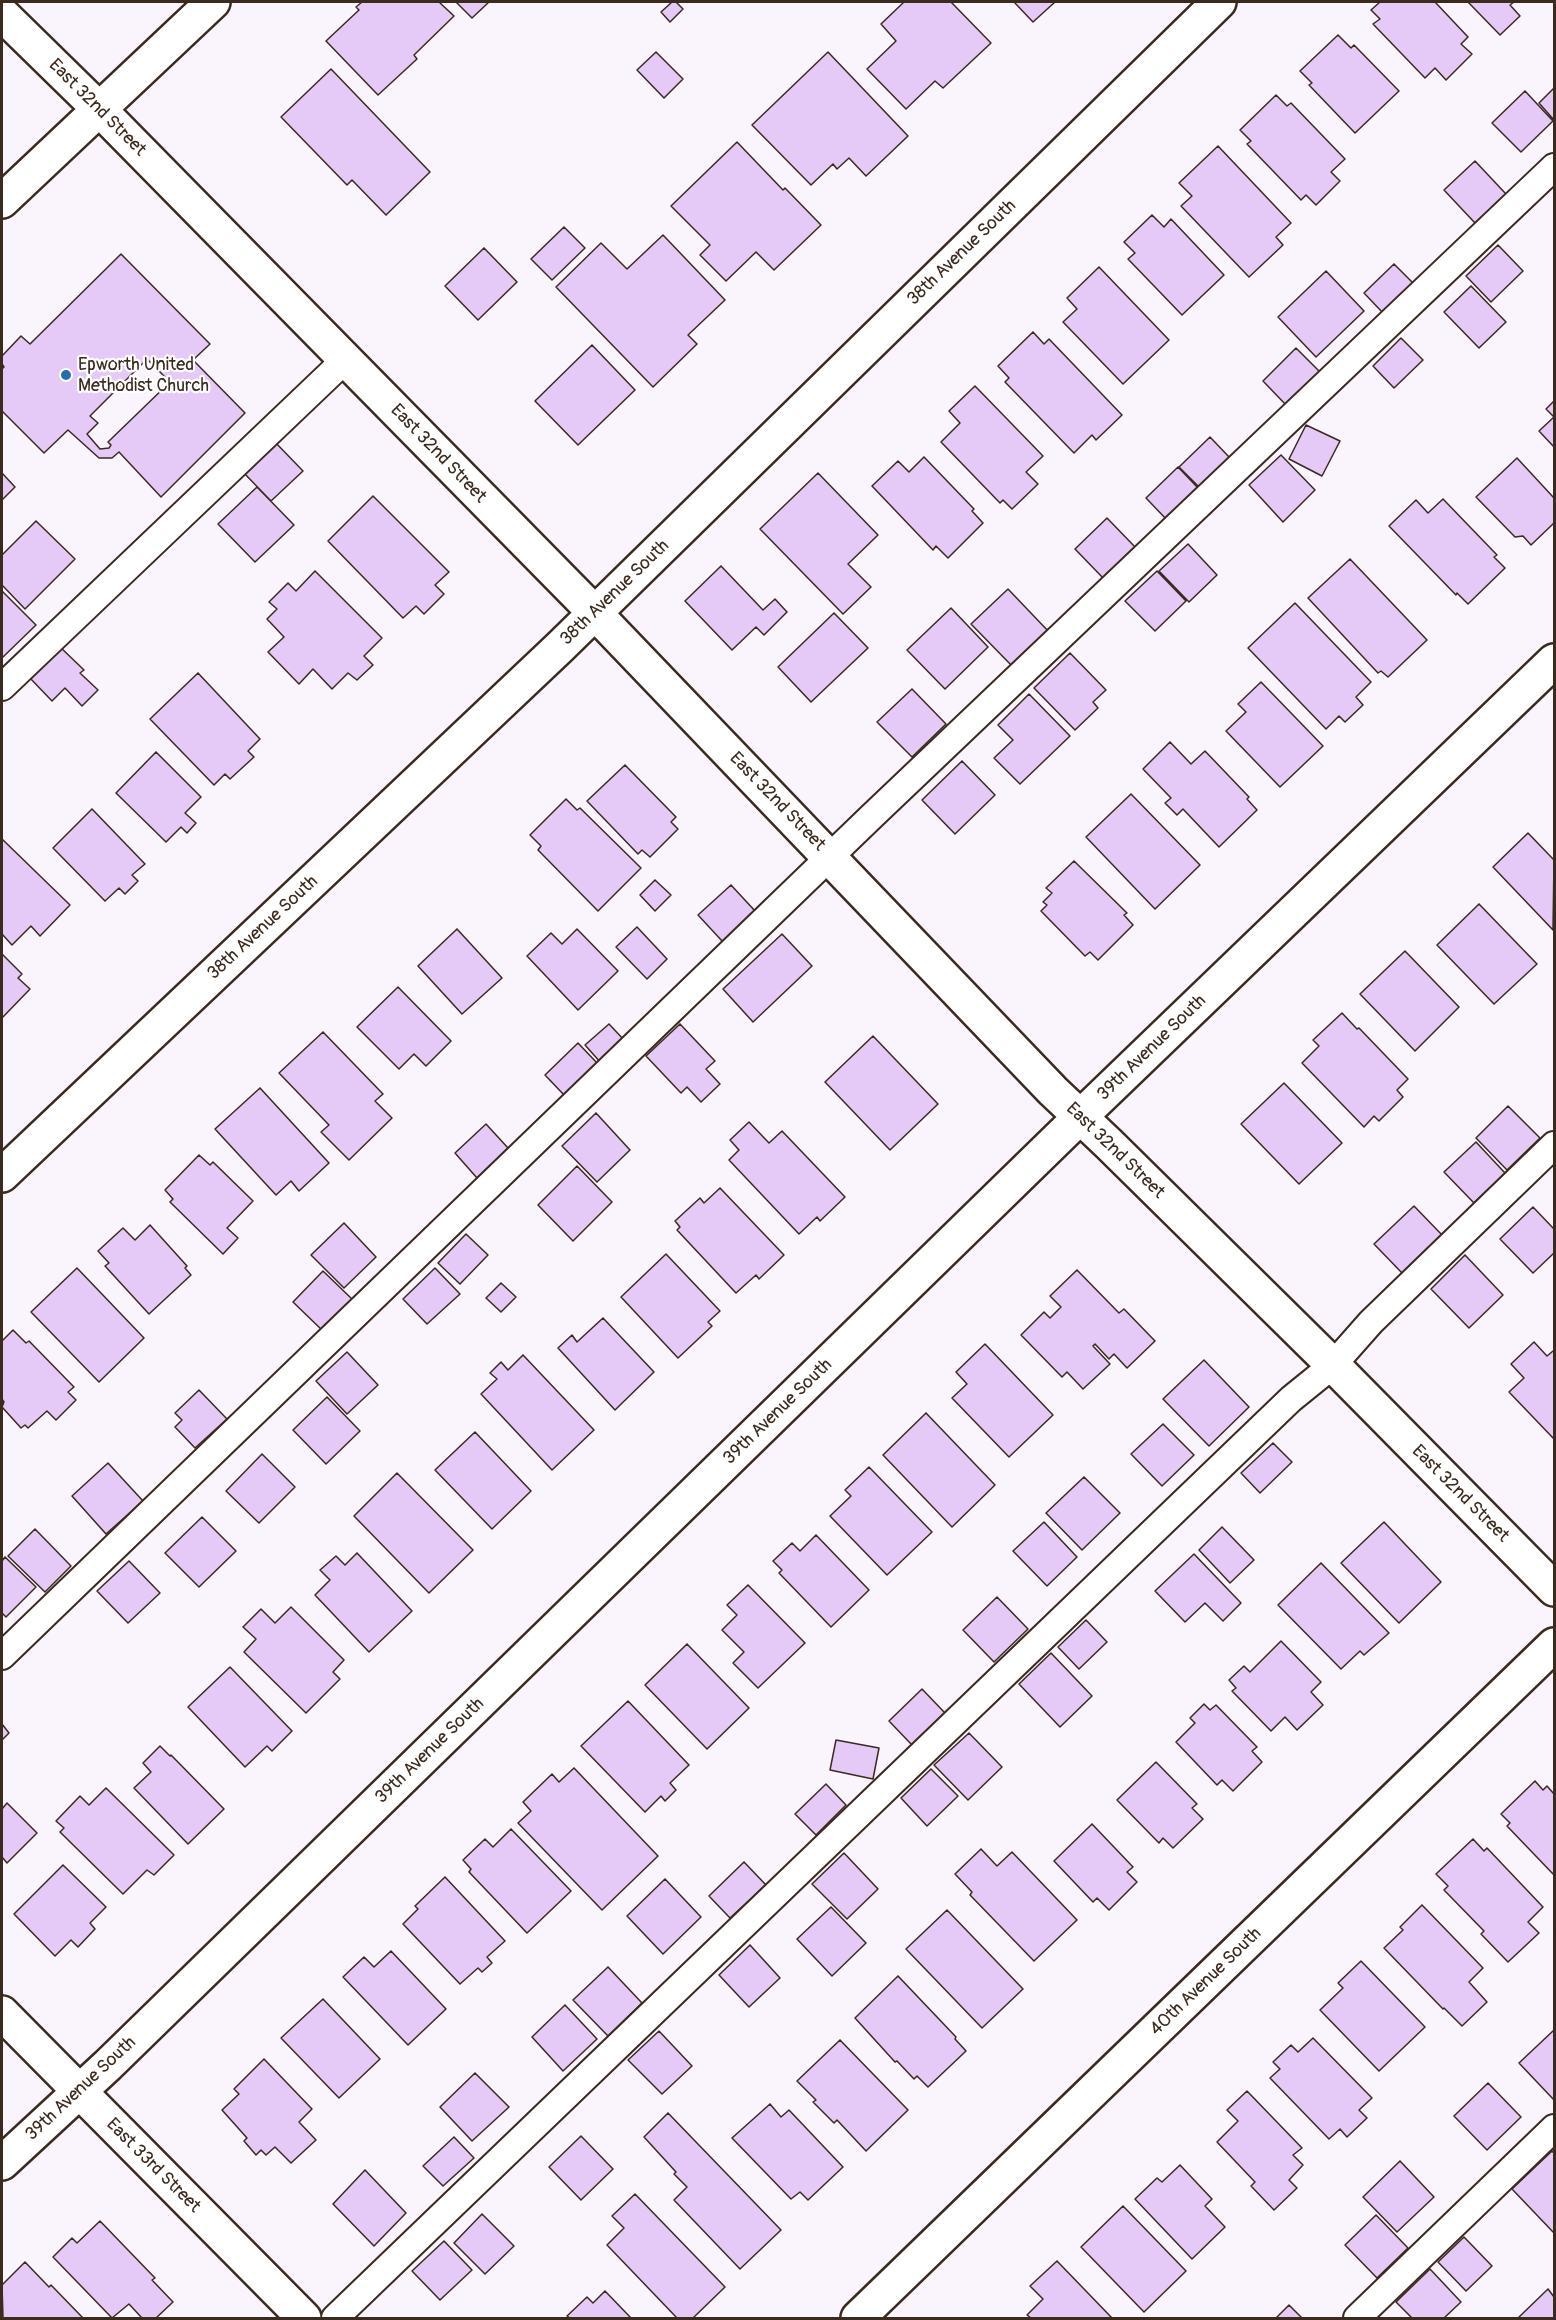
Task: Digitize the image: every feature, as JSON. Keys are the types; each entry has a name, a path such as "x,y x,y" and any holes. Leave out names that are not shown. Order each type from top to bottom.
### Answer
{"street":[{"path":"2,201 213,2"},
{"name":"38th Avenue South","path":"2,1175 595,613 1219,2"},
{"name":"East 32nd Street","path":"2,14 99,109 595,613 1080,1117 1333,1365 1554,1589"},
{"name":"39th Avenue South","path":"2,2163 80,2093 1080,1117 1554,661"},
{"name":"40th Avenue South","path":"858,2319 1554,1645"},
{"name":"East 33rd Street","path":"2,2013 304,2319"}],"lane":[{"path":"2,1656 830,857 1554,166"},
{"path":"2,687 346,359"},
{"path":"335,2319 1291,1399 1333,1365 1371,1322 1554,1146"},
{"path":"1357,2319 1554,2128"}],"building":[{"path":"362,2 439,2 454,16 414,55 417,59 378,95 326,41 359,10 356,7"},
{"path":"456,2 489,2 472,18"},
{"path":"672,2 676,2 683,9 670,22 661,12"},
{"path":"904,2 951,2 991,43 943,88 935,81 906,109 867,69 896,41 881,24"},
{"path":"1014,2 1055,2 1033,22"},
{"path":"1380,2 1435,2 1468,37 1461,44 1472,54 1446,80 1435,68 1425,78 1373,24 1380,19 1371,10"},
{"path":"1468,2 1514,2 1510,5 1520,16 1500,35"},
{"path":"1338,35 1351,48 1354,45 1399,91 1355,133 1309,85 1312,83 1300,71"},
{"path":"656,52 683,79 664,98 637,70"},
{"path":"828,52 908,136 866,176 849,158 837,169 833,164 811,185 752,125"},
{"path":"331,69 430,172 386,215 352,180 347,185 281,117"},
{"path":"1554,88 1554,120 1539,103"},
{"path":"1525,91 1553,121 1521,152 1492,123"},
{"path":"1276,95 1287,106 1291,103 1345,159 1331,172 1340,181 1316,205 1306,195 1301,200 1247,144 1251,141 1240,130"},
{"path":"737,142 783,190 785,188 821,225 774,270 756,252 726,281 700,255 710,245 671,206"},
{"path":"1218,146 1291,223 1276,237 1283,245 1249,277 1181,206 1192,196 1179,183"},
{"path":"1475,161 1506,194 1475,223 1444,190"},
{"path":"1152,215 1164,227 1171,219 1224,275 1182,315 1128,259 1135,253 1124,242"},
{"path":"564,227 585,248 552,280 531,259"},
{"path":"663,235 725,300 688,335 697,344 653,387 556,287 601,243 627,269"},
{"path":"1498,245 1523,271 1491,302 1466,276"},
{"path":"484,248 517,282 478,320 445,286"},
{"name":"Epworth United Methodist Church","path":"121,254 210,344 193,360 245,413 161,497 119,452 112,458 99,458 68,430 44,453 2,411 2,369 4,367 2,356 21,336 30,344","holes":["147,359 170,382 108,442 111,445 109,448 100,449 87,434 98,423 90,416"]},
{"path":"1394,264 1415,285 1384,314 1364,293"},
{"path":"1099,267 1169,340 1123,384 1063,322 1077,309 1067,298"},
{"path":"1326,271 1364,311 1316,357 1278,317"},
{"path":"1471,286 1506,322 1479,348 1444,312"},
{"path":"1033,332 1044,344 1049,339 1122,415 1096,440 1092,435 1074,453 1005,382 1009,378 998,366"},
{"path":"1401,338 1423,360 1394,388 1373,366"},
{"path":"592,345 635,390 578,445 535,401"},
{"path":"1296,348 1320,372 1286,405 1263,381"},
{"path":"975,386 1043,456 1026,472 1038,484 1012,509 1003,500 1000,503 941,442 960,423 949,411"},
{"path":"1554,401 1554,417 1546,409"},
{"path":"1554,417 1554,447 1539,431"},
{"path":"1306,425 1340,441 1322,476 1289,459"},
{"path":"1210,437 1230,458 1199,487 1179,467"},
{"path":"273,440 303,471 271,501 242,471"},
{"path":"1281,455 1315,490 1283,522 1249,485"},
{"path":"924,457 974,509 972,511 983,523 948,558 936,546 933,550 872,486 898,461 909,472"},
{"path":"1517,458 1554,498 1554,523 1531,545 1523,536 1515,537 1476,497"},
{"path":"1178,467 1199,489 1167,520 1146,498"},
{"path":"2,473 15,487 2,500"},
{"path":"818,473 878,535 848,564 871,587 843,614 760,529"},
{"path":"257,487 294,525 255,562 218,524"},
{"path":"373,496 449,572 435,585 444,594 424,614 416,606 403,618 328,541"},
{"path":"1443,499 1497,555 1494,557 1505,568 1468,604 1457,593 1456,595 1389,526 1416,500 1428,513"},
{"path":"1107,518 1137,549 1105,580 1075,549"},
{"path":"36,521 75,559 25,609 2,585 2,555"},
{"path":"1188,544 1217,575 1189,602 1159,571"},
{"path":"1350,559 1427,640 1388,677 1381,671 1378,673 1308,598"},
{"path":"721,566 763,610 775,599 787,612 764,635 756,627 732,650 685,601"},
{"path":"315,571 382,638 364,656 373,665 357,680 348,673 332,689 313,669 299,684 268,652 284,637 267,619 277,609 269,602 288,583 296,591"},
{"path":"1157,571 1186,601 1155,631 1125,601"},
{"path":"1008,589 1050,633 1014,668 971,624"},
{"path":"2,591 36,625 3,657 2,656"},
{"path":"1295,603 1371,682 1356,697 1363,705 1345,722 1339,716 1326,729 1248,648"},
{"path":"951,608 988,647 945,689 907,650"},
{"path":"834,613 868,648 811,702 778,667"},
{"path":"58,645 84,670 80,673 98,690 82,706 65,688 52,701 28,676"},
{"path":"1070,653 1106,690 1093,702 1098,708 1075,730 1034,688"},
{"path":"198,673 260,739 248,751 254,757 230,779 225,774 214,785 150,719"},
{"path":"1261,682 1323,746 1280,787 1226,731 1246,712 1238,704"},
{"path":"912,689 946,724 912,757 877,722"},
{"path":"1029,694 1070,736 1020,784 994,758 1013,740 998,725"},
{"path":"1170,742 1191,764 1205,751 1249,797 1247,799 1257,810 1219,847 1183,809 1177,815 1165,803 1171,798 1143,769"},
{"path":"156,752 201,797 185,813 196,823 187,833 181,827 166,842 116,793"},
{"path":"962,761 995,795 955,834 922,800"},
{"path":"625,765 676,817 671,822 678,829 650,857 642,850 638,854 587,801"},
{"path":"1131,794 1200,865 1155,909 1086,837"},
{"path":"566,799 577,810 580,808 641,868 598,911 538,850 541,846 530,835"},
{"path":"92,809 145,864 132,875 138,881 125,894 119,888 105,901 53,848"},
{"path":"1528,833 1554,860 1553,930 1493,867"},
{"path":"2,839 70,905 40,936 31,926 12,945 2,934"},
{"path":"1074,861 1127,913 1124,915 1133,925 1098,960 1090,952 1085,956 1041,911 1047,905 1043,902 1052,893 1046,888"},
{"path":"655,880 671,895 655,911 640,895"},
{"path":"731,885 756,912 723,942 698,915"},
{"path":"1479,904 1537,964 1494,1004 1437,945"},
{"path":"637,927 667,959 647,979 616,947"},
{"path":"457,929 502,978 462,1014 418,966"},
{"path":"577,929 618,971 578,1010 527,956 551,933 562,944"},
{"path":"782,934 812,966 753,1022 723,989"},
{"path":"1405,951 1459,1007 1415,1051 1360,994"},
{"path":"2,954 22,974 18,978 30,989 2,1018"},
{"path":"398,987 451,1041 426,1066 414,1054 399,1069 357,1027"},
{"path":"1342,1013 1408,1079 1397,1090 1403,1097 1379,1121 1374,1116 1364,1127 1302,1063 1319,1046 1313,1040"},
{"path":"609,1024 625,1041 601,1063 585,1045"},
{"path":"680,1024 715,1061 706,1069 720,1084 701,1102 687,1087 681,1093 646,1056"},
{"path":"323,1032 383,1094 375,1101 392,1118 349,1160 321,1132 329,1125 279,1073"},
{"path":"873,1036 938,1104 890,1150 825,1082"},
{"path":"578,1043 598,1064 565,1096 545,1075"},
{"path":"1284,1083 1342,1143 1299,1184 1241,1124"},
{"path":"260,1088 329,1163 299,1191 291,1181 276,1195 215,1129"},
{"path":"1508,1106 1540,1138 1507,1170 1476,1138"},
{"path":"596,1113 630,1150 597,1182 562,1146"},
{"path":"749,1122 769,1143 782,1131 845,1197 820,1221 817,1217 799,1234 729,1160 739,1150 730,1140"},
{"path":"486,1124 508,1148 477,1178 455,1153"},
{"path":"1476,1142 1505,1173 1474,1203 1444,1172"},
{"path":"199,1155 210,1165 213,1162 253,1201 227,1228 238,1238 223,1254 170,1202 173,1199 165,1190"},
{"path":"577,1166 612,1202 573,1241 538,1205"},
{"path":"720,1188 784,1255 759,1279 756,1275 736,1293 677,1230 680,1227 675,1221 700,1198 704,1203"},
{"path":"1414,1206 1443,1236 1403,1274 1374,1244"},
{"path":"1533,1207 1554,1229 1554,1253 1533,1273 1500,1239"},
{"path":"344,1223 376,1257 344,1288 311,1255"},
{"path":"150,1225 187,1266 185,1268 191,1275 149,1314 105,1266 109,1263 98,1251 123,1228 135,1240"},
{"path":"466,1234 488,1255 460,1284 438,1263"},
{"path":"666,1254 720,1311 708,1322 712,1326 678,1358 621,1297"},
{"path":"1465,1255 1503,1295 1469,1328 1431,1289"},
{"path":"77,1268 144,1338 99,1382 31,1312"},
{"path":"435,1268 460,1294 427,1324 403,1299"},
{"path":"1077,1270 1119,1313 1124,1309 1155,1341 1127,1368 1114,1354 1109,1359 1095,1344 1093,1346 1110,1364 1083,1389 1067,1372 1062,1377 1021,1335 1044,1312 1050,1318 1061,1307 1050,1296"},
{"path":"323,1271 353,1300 324,1332 293,1302"},
{"path":"501,1283 516,1297 501,1312 486,1298"},
{"path":"603,1318 654,1372 615,1410 558,1348 572,1335 577,1342"},
{"path":"13,1330 26,1343 29,1341 74,1387 68,1392 76,1400 56,1420 47,1411 28,1428 25,1425 21,1428 2,1407 4,1402 2,1399 2,1341"},
{"path":"1534,1342 1547,1356 1554,1352 1554,1439 1509,1392 1524,1378 1511,1364"},
{"path":"985,1344 1053,1415 1009,1457 952,1398 967,1384 956,1372"},
{"path":"347,1352 378,1385 347,1414 316,1381"},
{"path":"523,1355 594,1430 552,1470 481,1394 497,1379 490,1373 501,1362 508,1370"},
{"path":"1204,1360 1249,1407 1209,1446 1163,1399"},
{"path":"199,1390 227,1419 195,1448 175,1427 182,1420 175,1413"},
{"path":"327,1397 360,1431 326,1464 293,1430"},
{"path":"926,1413 995,1485 952,1527 883,1455"},
{"path":"1163,1424 1194,1455 1162,1486 1131,1454"},
{"path":"475,1432 531,1491 492,1529 435,1470"},
{"path":"1273,1443 1292,1462 1260,1493 1241,1473"},
{"path":"262,1454 295,1487 259,1523 226,1491"},
{"path":"108,1463 143,1501 106,1534 72,1496"},
{"path":"869,1467 932,1532 887,1575 830,1516 851,1496 845,1490"},
{"path":"397,1473 473,1550 429,1593 354,1516"},
{"path":"1084,1477 1120,1513 1082,1550 1046,1513"},
{"path":"202,1517 236,1551 199,1587 165,1553"},
{"path":"1044,1522 1077,1557 1047,1586 1013,1551"},
{"path":"1384,1522 1441,1582 1399,1623 1341,1563"},
{"path":"1222,1527 1254,1560 1230,1583 1199,1550"},
{"path":"35,1529 71,1566 45,1592 8,1556"},
{"path":"816,1535 869,1590 831,1627 779,1573 782,1570 773,1561 792,1543 800,1551"},
{"path":"357,1553 412,1611 369,1652 315,1595 330,1580 320,1570 336,1556 345,1565"},
{"path":"1194,1554 1241,1603 1223,1621 1205,1603 1185,1622 1155,1591"},
{"path":"5,1557 36,1587 6,1617 2,1613 2,1561"},
{"path":"129,1561 160,1593 128,1623 97,1591"},
{"path":"1321,1563 1389,1633 1364,1655 1360,1651 1341,1669 1278,1605"},
{"path":"748,1585 805,1643 758,1688 733,1663 744,1652 722,1630 737,1615 727,1605"},
{"path":"997,1597 1028,1629 994,1662 963,1630"},
{"path":"291,1607 344,1660 333,1672 340,1679 306,1713 244,1652 256,1639 243,1627 261,1609 275,1623"},
{"path":"1086,1620 1107,1642 1079,1669 1058,1647"},
{"path":"1281,1641 1321,1682 1311,1692 1323,1705 1297,1730 1285,1717 1271,1731 1232,1691 1236,1688 1229,1680 1244,1666 1250,1672"},
{"path":"687,1644 749,1708 707,1749 645,1685"},
{"path":"1051,1653 1092,1696 1060,1727 1019,1684"},
{"path":"230,1667 292,1731 272,1751 267,1746 245,1767 188,1707"},
{"path":"922,1689 945,1713 912,1745 889,1721"},
{"path":"628,1701 689,1765 670,1783 676,1790 665,1801 661,1796 645,1812 581,1746"},
{"path":"1204,1704 1210,1710 1216,1705 1257,1747 1252,1751 1262,1762 1233,1791 1222,1780 1217,1785 1176,1742 1195,1723 1190,1718"},
{"path":"2,1724 9,1733 2,1740"},
{"path":"969,1733 1002,1767 968,1800 934,1765"},
{"path":"836,1740 879,1748 873,1779 830,1770"},
{"path":"160,1746 224,1809 188,1844 134,1788 151,1772 143,1763"},
{"path":"1156,1762 1197,1804 1192,1808 1203,1819 1173,1848 1163,1838 1159,1843 1117,1800"},
{"path":"574,1768 658,1856 602,1910 518,1823 531,1811 523,1802 552,1774 559,1782"},
{"path":"931,1769 958,1796 927,1826 901,1798"},
{"path":"1535,1781 1543,1790 1547,1786 1554,1794 1554,1875 1507,1826 1510,1823 1501,1814"},
{"path":"826,1784 846,1805 816,1835 795,1814"},
{"path":"106,1788 174,1855 154,1875 147,1870 123,1894 60,1832 64,1828 56,1821 80,1796 89,1805"},
{"path":"7,1803 37,1833 7,1863 2,1857 2,1809"},
{"path":"1092,1824 1133,1867 1127,1872 1137,1882 1109,1910 1097,1898 1093,1902 1054,1861"},
{"path":"511,1829 571,1891 527,1933 469,1872 471,1869 463,1860 485,1839 493,1847"},
{"path":"1473,1839 1484,1851 1487,1848 1543,1907 1528,1922 1539,1933 1508,1962 1481,1934 1484,1931 1444,1890 1448,1886 1436,1874"},
{"path":"981,1849 997,1866 1012,1852 1077,1920 1034,1961 970,1895 972,1892 955,1874"},
{"path":"844,1853 878,1889 847,1919 812,1884"},
{"path":"744,1862 766,1885 730,1918 709,1896"},
{"path":"63,1865 106,1907 90,1923 95,1929 78,1947 71,1940 55,1956 14,1914"},
{"path":"445,1877 505,1941 487,1957 492,1963 482,1972 478,1968 460,1984 403,1924 418,1909 415,1906"},
{"path":"665,1879 701,1917 663,1954 627,1916"},
{"path":"1422,1905 1483,1968 1469,1982 1487,2002 1462,2026 1384,1948 1403,1930 1400,1927"},
{"path":"831,1907 866,1943 832,1976 797,1939"},
{"path":"947,1910 1023,1989 982,2028 906,1949"},
{"path":"750,1945 780,1978 749,2007 719,1975"},
{"path":"391,1951 446,2009 408,2045 343,1977 364,1957 374,1967"},
{"path":"1361,1961 1425,2027 1379,2071 1320,2010 1343,1988 1338,1983"},
{"path":"608,1967 642,2003 608,2036 573,2000"},
{"path":"898,1976 956,2037 955,2039 966,2051 928,2087 917,2076 914,2079 897,2061 895,2062 855,2018"},
{"path":"323,1999 380,2059 339,2098 281,2038"},
{"path":"565,2005 597,2039 563,2071 532,2037"},
{"path":"1554,2030 1554,2100 1519,2063"},
{"path":"659,2031 692,2066 662,2094 628,2060"},
{"path":"1313,2038 1372,2098 1359,2110 1367,2118 1347,2137 1340,2129 1329,2139 1270,2078 1280,2069 1273,2062 1291,2045 1298,2052"},
{"path":"840,2040 908,2110 866,2151 837,2120 834,2123 813,2102 816,2100 797,2081"},
{"path":"264,2059 312,2109 299,2122 316,2140 291,2163 275,2147 266,2155 261,2150 256,2155 244,2141 247,2138 222,2110 239,2094 234,2089"},
{"path":"475,2073 509,2107 472,2141 440,2107"},
{"path":"1488,2083 1521,2117 1487,2150 1454,2116"},
{"path":"1247,2091 1302,2148 1293,2155 1303,2165 1289,2180 1297,2188 1274,2210 1251,2186 1255,2182 1217,2142 1238,2121 1227,2110"},
{"path":"770,2104 781,2117 789,2110 843,2167 808,2200 800,2192 791,2199 732,2138"},
{"path":"668,2113 781,2230 740,2269 674,2200 687,2187 644,2137"},
{"path":"581,2136 613,2169 581,2200 549,2167"},
{"path":"454,2137 474,2158 443,2186 423,2166"},
{"path":"1552,2151 1554,2153 1554,2233 1512,2189"},
{"path":"1400,2161 1434,2197 1397,2232 1363,2197"},
{"path":"1180,2165 1212,2199 1205,2206 1225,2227 1192,2259 1135,2199 1157,2178 1162,2182"},
{"path":"365,2170 406,2213 374,2246 333,2204"},
{"path":"635,2194 725,2287 693,2318 677,2318 607,2245 624,2228 612,2216"},
{"path":"1123,2206 1186,2271 1144,2312 1081,2247"},
{"path":"482,2214 514,2246 485,2274 454,2243"},
{"path":"1376,2215 1408,2248 1377,2278 1345,2245"},
{"path":"100,2221 155,2278 152,2280 173,2302 156,2318 142,2318 129,2304 112,2318 53,2257 72,2238 77,2243"},
{"path":"1464,2237 1492,2266 1466,2291 1438,2262"},
{"path":"444,2241 472,2270 440,2300 412,2271"},
{"path":"1057,2261 1112,2318 1031,2318 1027,2315 1043,2299 1030,2286"},
{"path":"25,2262 83,2318 3,2318 2,2285"},
{"path":"1430,2269 1461,2302 1444,2318 1412,2318 1396,2302"},
{"path":"1548,2289 1554,2297 1554,2318 1518,2318"},
{"path":"605,2291 631,2318 570,2318 567,2316 587,2297 593,2303"},
{"path":"1289,2305 1302,2318 1276,2318"}],"place":[{"name":"Epworth United Methodist Church","path":"66,375"}]}
